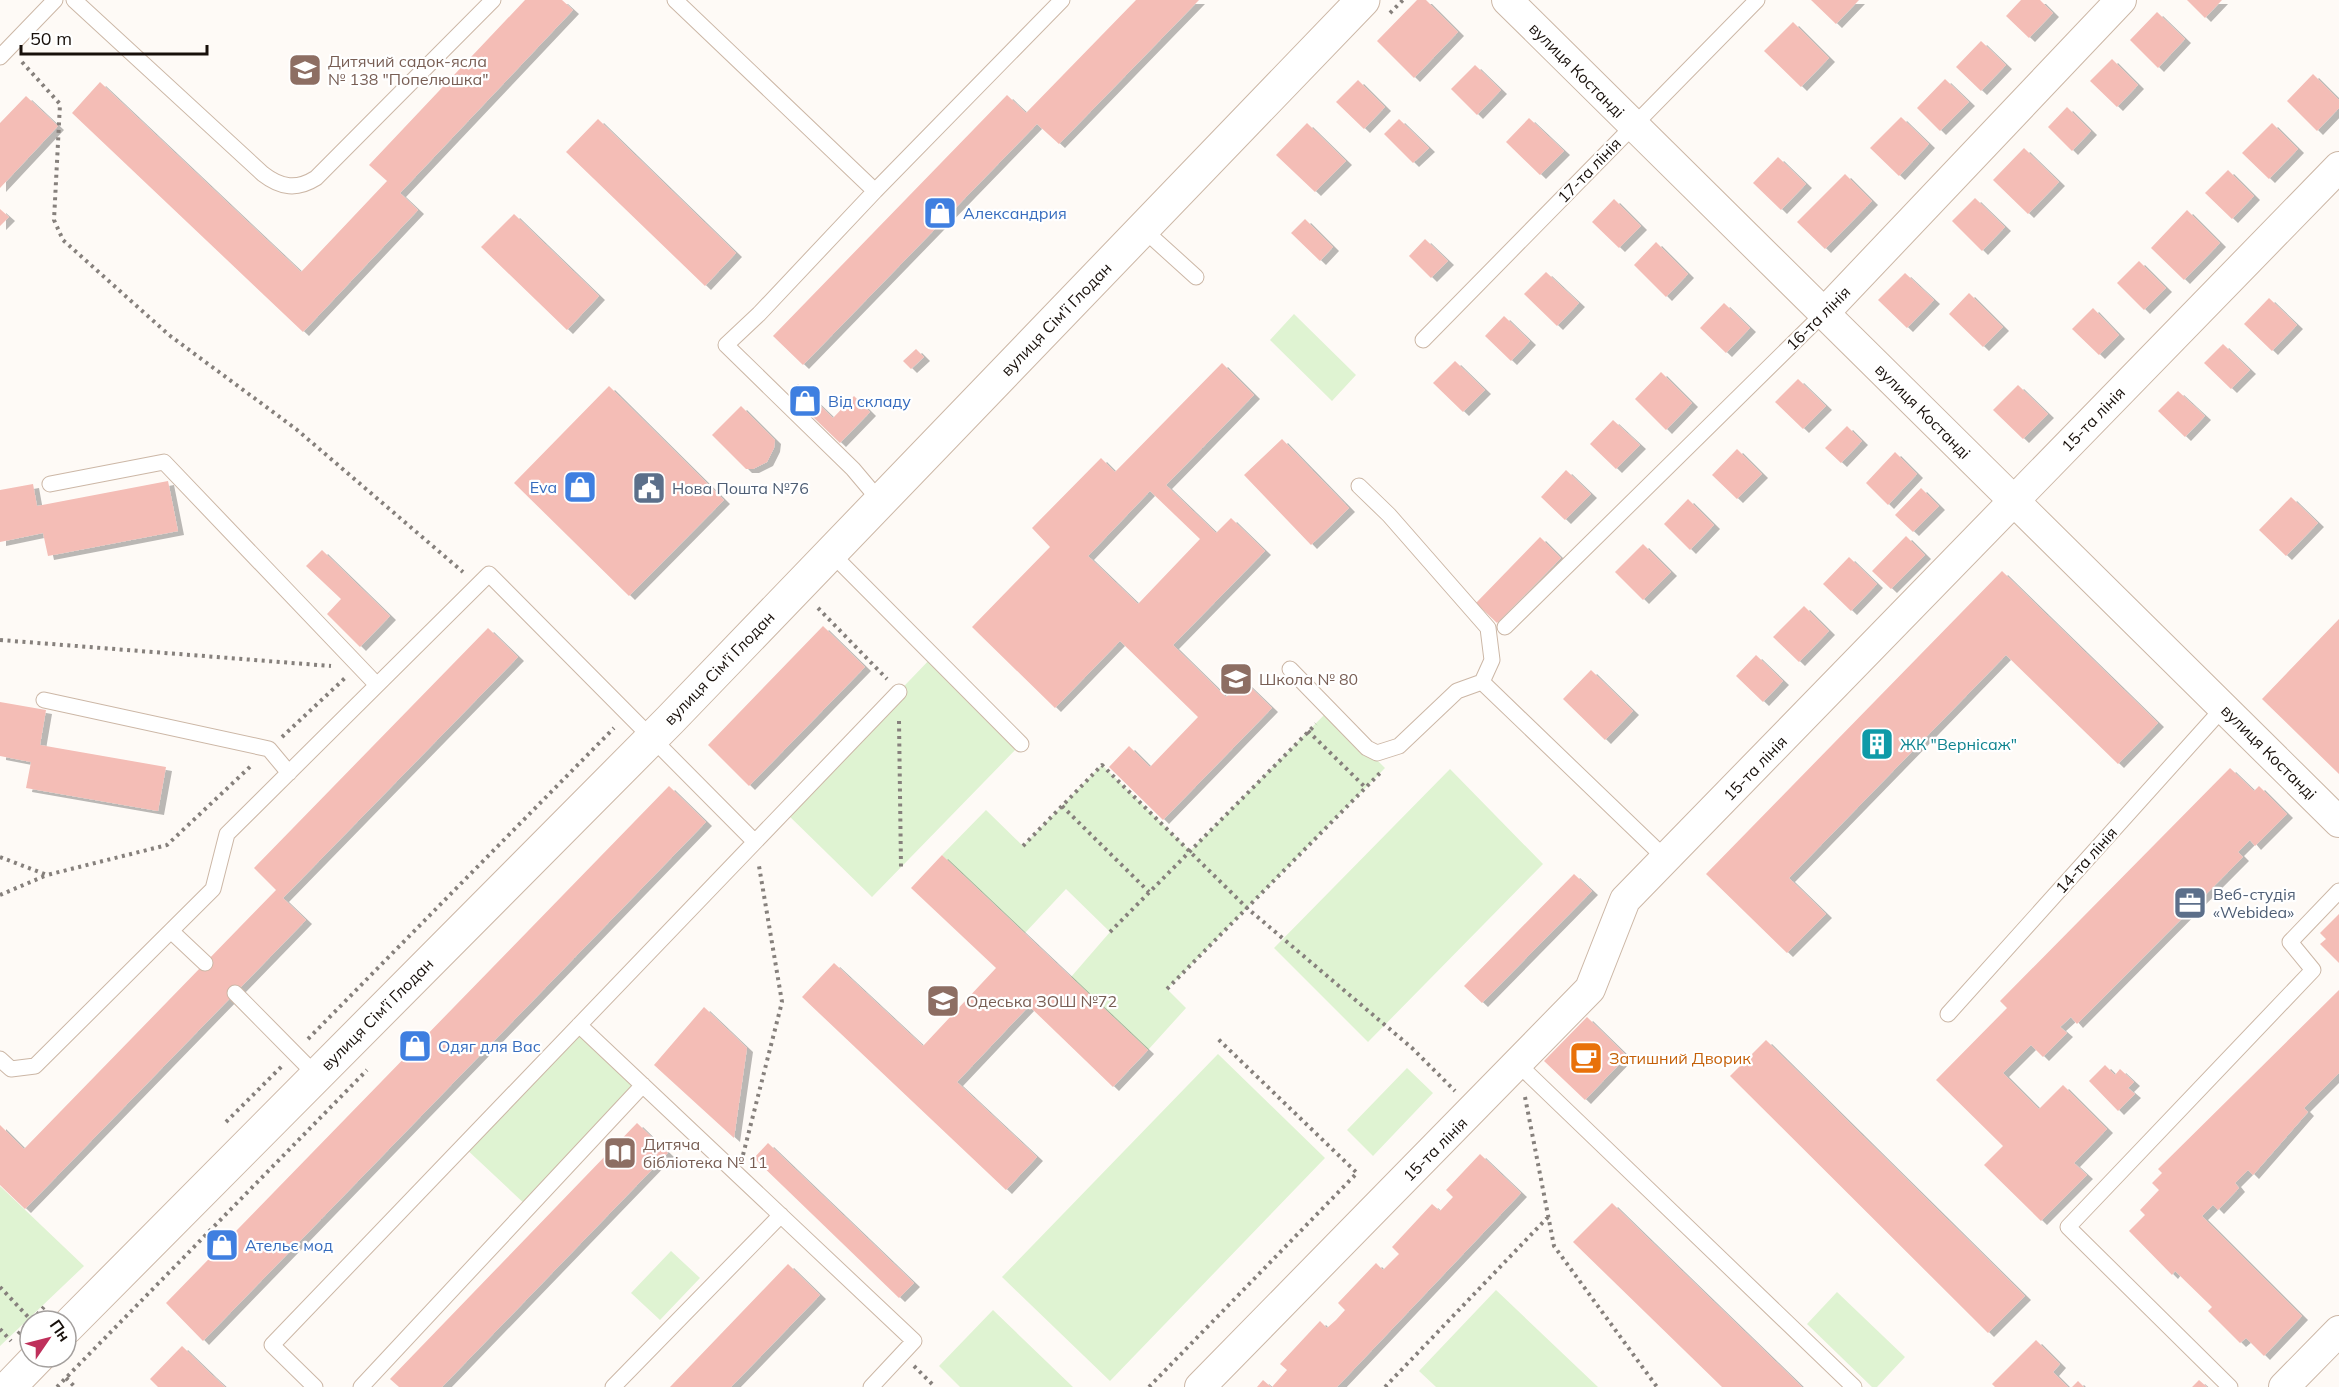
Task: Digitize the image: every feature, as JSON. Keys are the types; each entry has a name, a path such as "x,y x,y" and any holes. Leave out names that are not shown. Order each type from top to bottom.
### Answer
{"street":[{"name":"вулиця Сім'ї Глодан","path":"63,1309 305,1064 652,738 1363,0"},
{"name":"вулиця Костанді","path":"1507,0 2339,822"},
{"name":"16-та лінія","path":"1824,313 2121,0"},
{"name":"15-та лінія","path":"1200,1387 1474,1110 1590,989 1625,900 2339,167"},
{"path":"2284,1387 2339,1330"},
{"path":"9,1387 26,1369"}],"lane":[{"path":"5,52 56,0"},
{"path":"74,0 263,174 283,186 295,187 316,178 493,0"},
{"path":"675,0 875,191"},
{"path":"880,501 853,469 726,345 759,314 875,191 1062,0"},
{"name":"17-та лінія","path":"1423,340 1757,0"},
{"path":"1143,229 1196,277"},
{"name":"16-та лінія","path":"1505,627 1824,313"},
{"path":"50,484 164,462 377,685"},
{"path":"1290,669 1367,748 1377,753 1399,746 1457,691 1482,682 1492,660 1488,628 1389,515 1359,486"},
{"path":"831,552 1021,744"},
{"path":"0,1059 11,1070 35,1066 213,889 227,834 489,574 755,842"},
{"path":"1482,682 1665,858"},
{"path":"315,1387 272,1345 899,692"},
{"path":"44,700 268,749 289,773"},
{"name":"14-та лінія","path":"1948,1014 2224,706"},
{"path":"2230,1387 2068,1227 2313,970 2290,942 2339,891"},
{"path":"171,931 205,963"},
{"path":"235,993 305,1064"},
{"path":"579,1025 914,1341 871,1387"},
{"path":"1518,1064 1854,1387"},
{"path":"361,1387 643,1085"},
{"path":"613,1387 781,1215"}],"path":[{"path":"5,52 60,104 54,220 63,240 169,335 296,429 426,538 477,585"},
{"path":"818,608 899,692 901,867"},
{"path":"0,640 337,666 358,665"},
{"path":"0,895 47,875 167,845 358,665"},
{"path":"218,1130 305,1064 628,714"},
{"path":"1110,932 1322,718"},
{"path":"1308,732 1366,788"},
{"path":"1023,846 1102,765 1247,908 1412,1048 1474,1110"},
{"path":"1167,989 1385,768"},
{"path":"1062,806 1150,892"},
{"path":"738,1173 782,1002 755,842"},
{"path":"0,857 47,875"},
{"path":"1149,1387 1357,1173 1217,1038"},
{"path":"1518,1064 1554,1246 1657,1387"},
{"path":"1385,1387 1548,1217"},
{"path":"0,1287 20,1309"},
{"path":"0,1329 11,1341 18,1334"},
{"path":"902,1354 935,1387"},
{"path":"57,1387 66,1378 75,1387"}],"green space":[{"path":"1294,314 1356,375 1332,401 1270,340"},
{"path":"934,655 1021,744 872,897 784,811"},
{"path":"1328,711 1385,768 1167,989 1186,1008 1148,1050 1071,977 1110,932 1066,889 1025,933 942,855 986,810 1023,846 1102,765 1190,851"},
{"path":"1450,769 1543,864 1368,1042 1274,948"},
{"path":"579,1025 643,1085 528,1207 463,1146"},
{"path":"1218,1054 1325,1158 1110,1381 1002,1277"},
{"path":"1407,1068 1433,1093 1373,1156 1347,1130"},
{"path":"0,1186 84,1266 39,1309 18,1309 18,1329 0,1346"},
{"path":"671,1251 700,1278 660,1320 631,1293"},
{"path":"1496,1290 1598,1387 1436,1387 1419,1371"},
{"path":"1837,1292 1905,1357 1877,1387 1872,1387 1807,1324"},
{"path":"993,1310 1073,1387 960,1387 939,1366"}],"building":[{"path":"525,0 562,0 573,10 400,193 418,210 303,332 72,113 100,82 301,272 387,181 369,165"},
{"path":"1136,0 1199,0 1059,144 1037,124 803,365 773,336 1007,95 1026,113"},
{"path":"1417,0 1426,0 1458,32 1414,78 1377,41"},
{"path":"1811,0 1859,0 1836,24"},
{"path":"2021,0 2040,0 2053,13 2029,38 2006,16"},
{"path":"2187,0 2222,0 2205,18"},
{"path":"2157,12 2185,39 2158,68 2130,40"},
{"path":"1793,22 1829,58 1801,87 1764,51"},
{"path":"1981,41 2006,65 1981,91 1956,67"},
{"path":"2112,59 2138,85 2117,107 2090,81"},
{"path":"1475,65 1501,90 1477,115 1451,89"},
{"path":"2313,74 2339,100 2339,108 2317,131 2287,101"},
{"path":"1945,79 1969,102 1940,131 1917,108"},
{"path":"1358,80 1385,107 1364,129 1336,102"},
{"path":"26,96 58,126 0,188 0,123"},
{"path":"2067,107 2091,131 2072,151 2048,127"},
{"path":"1901,117 1929,144 1899,176 1870,148"},
{"path":"1529,118 1564,151 1540,175 1506,142"},
{"path":"598,119 736,253 705,286 566,152"},
{"path":"1399,119 1429,148 1413,163 1384,134"},
{"path":"1307,123 1346,161 1315,192 1276,155"},
{"path":"2272,123 2298,149 2269,179 2242,153"},
{"path":"2024,148 2059,182 2028,214 1993,180"},
{"path":"1778,157 1806,184 1781,210 1753,183"},
{"path":"2228,170 2254,196 2232,219 2205,193"},
{"path":"1845,174 1872,201 1825,249 1797,222"},
{"path":"1975,198 2005,227 1982,251 1952,221"},
{"path":"1614,199 1641,226 1619,248 1592,222"},
{"path":"0,209 9,217 0,226"},
{"path":"2187,210 2220,243 2184,280 2151,248"},
{"path":"514,214 599,296 567,330 481,247"},
{"path":"1305,219 1333,247 1320,261 1291,233"},
{"path":"1425,239 1448,261 1431,278 1409,256"},
{"path":"1656,242 1688,274 1666,297 1634,265"},
{"path":"2139,261 2166,288 2144,310 2117,283"},
{"path":"1546,272 1579,303 1557,326 1524,294"},
{"path":"1905,273 1934,300 1907,328 1878,300"},
{"path":"1969,293 2003,327 1983,347 1949,314"},
{"path":"2269,298 2297,325 2272,351 2244,324"},
{"path":"1724,303 1750,328 1726,353 1700,328"},
{"path":"2093,308 2119,335 2099,355 2072,329"},
{"path":"1504,316 1530,341 1511,361 1485,336"},
{"path":"2223,344 2250,370 2231,389 2204,363"},
{"path":"916,349 924,357 911,369 903,361"},
{"path":"1455,361 1485,390 1463,412 1433,383"},
{"path":"1222,363 1254,395 1166,485 1216,533 1231,518 1265,551 1173,645 1226,697 1243,680 1272,708 1163,820 1109,767 1129,746 1150,767 1198,717 1120,641 1055,708 972,627 1050,547 1032,528 1101,458 1115,472","holes":["1150,491 1200,539 1138,604 1088,556"]},
{"path":"1661,372 1692,403 1666,430 1635,399"},
{"path":"1798,379 1826,406 1803,429 1775,402"},
{"path":"798,384 833,418 854,396 870,412 840,443 789,394"},
{"path":"2018,385 2048,414 2023,439 1993,410"},
{"path":"609,386 724,500 629,596 514,483"},
{"path":"2178,391 2205,416 2185,437 2158,411"},
{"path":"741,406 775,440 767,462 753,469 746,469 712,435"},
{"path":"1613,420 1640,445 1616,469 1590,444"},
{"path":"1847,426 1862,441 1841,463 1825,448"},
{"path":"1282,439 1349,508 1311,545 1244,475"},
{"path":"1737,449 1762,474 1737,499 1712,475"},
{"path":"1895,452 1917,474 1888,505 1866,483"},
{"path":"1566,470 1591,494 1565,520 1541,497"},
{"path":"168,481 178,531 48,556 43,533 0,542 0,490 33,484 37,506"},
{"path":"1921,488 1939,506 1913,532 1895,515"},
{"path":"2291,497 2318,523 2286,556 2259,530"},
{"path":"1688,499 1714,525 1690,550 1664,524"},
{"path":"1906,536 1925,555 1891,589 1872,571"},
{"path":"1540,537 1561,558 1497,623 1476,603"},
{"path":"1643,544 1671,572 1643,600 1615,572"},
{"path":"322,550 390,616 360,647 327,614 341,599 306,566"},
{"path":"1849,557 1877,584 1851,611 1823,584"},
{"name":"ЖК \"Вернісаж\"","path":"2002,571 2158,723 2118,764 2006,655 1789,878 1826,914 1787,953 1706,874"},
{"path":"1804,606 1829,631 1799,662 1773,637"},
{"path":"2339,619 2339,774 2262,699"},
{"path":"823,626 865,667 749,786 708,745"},
{"path":"488,628 518,657 283,898 306,920 25,1209 0,1185 0,1125 24,1149 276,890 254,868"},
{"path":"1756,655 1783,681 1763,702 1736,676"},
{"path":"1591,670 1633,711 1605,740 1563,699"},
{"path":"0,702 46,710 40,745 166,767 158,811 26,788 31,762 0,756"},
{"path":"2230,768 2254,791 2259,786 2287,814 2255,846 2250,840 2238,852 2243,857 2077,1024 2071,1017 2060,1027 2067,1033 2043,1057 2031,1045 2003,1073 2039,1109 2063,1085 2107,1129 2074,1163 2087,1175 2041,1221 1984,1165 2003,1146 1936,1080 2007,1008 2000,1001"},
{"path":"669,786 706,822 203,1341 166,1303"},
{"path":"942,855 1148,1050 1113,1087 1029,1006 957,1082 1037,1157 1006,1190 802,997 834,963 923,1046 996,968 911,888"},
{"path":"1574,874 1592,891 1482,1003 1464,986"},
{"path":"2339,914 2339,963 2320,944 2326,939 2320,933"},
{"path":"2339,990 2339,1073 2304,1108 2308,1112 2253,1175 2248,1170 2235,1183 2239,1188 2218,1210 2213,1205 2202,1216 2302,1316 2264,1356 2246,1338 2240,1343 2208,1311 2212,1307 2175,1271 2172,1275 2129,1231 2145,1215 2140,1210 2159,1190 2152,1183 2162,1173 2158,1169"},
{"path":"704,1007 747,1048 734,1138 654,1065"},
{"name":"Затишний Дворик","path":"1587,1017 1627,1056 1585,1100 1544,1061"},
{"path":"1766,1040 2025,1296 1988,1333 1730,1076"},
{"path":"2105,1065 2115,1075 2120,1069 2134,1082 2128,1088 2135,1094 2118,1111 2089,1081"},
{"path":"637,1123 668,1153 442,1387 399,1387 390,1379"},
{"path":"768,1143 914,1283 899,1298 754,1158"},
{"path":"1480,1154 1521,1193 1337,1387 1272,1387 1287,1370 1280,1364 1320,1321 1327,1328 1336,1320 1345,1310 1338,1303 1376,1263 1383,1270 1399,1254 1392,1247 1432,1204 1440,1211 1453,1197 1446,1190"},
{"path":"1612,1203 1802,1387 1722,1387 1573,1242"},
{"path":"788,1264 820,1295 731,1387 670,1387"},
{"path":"2036,1340 2060,1364 2053,1372 2068,1387 1995,1387 1992,1384"},
{"path":"182,1346 225,1387 158,1387 150,1379"},
{"path":"1263,1380 1271,1387 1257,1387"},
{"path":"2199,1380 2207,1387 2192,1387"},
{"path":"2078,1381 2084,1387 2072,1387"}],"place":[{"name":"Дитячий садок-ясла № 138 \"Попелюшка\"","path":"305,70"},
{"name":"Александрия","path":"940,213"},
{"name":"Від складу","path":"805,401"},
{"name":"Eva","path":"580,487"},
{"name":"Нова Пошта №76","path":"649,488"},
{"name":"Школа № 80","path":"1236,679"},
{"name":"ЖК \"Вернісаж\"","path":"1877,744"},
{"name":"Веб-студія «Webidea»","path":"2190,903"},
{"name":"Одеська ЗОШ №72","path":"943,1001"},
{"name":"Одяг для Вас","path":"415,1046"},
{"name":"Затишний Дворик","path":"1586,1058"},
{"name":"Дитяча бібліотека № 11","path":"620,1153"},
{"name":"Ательє мод","path":"222,1245"}]}
